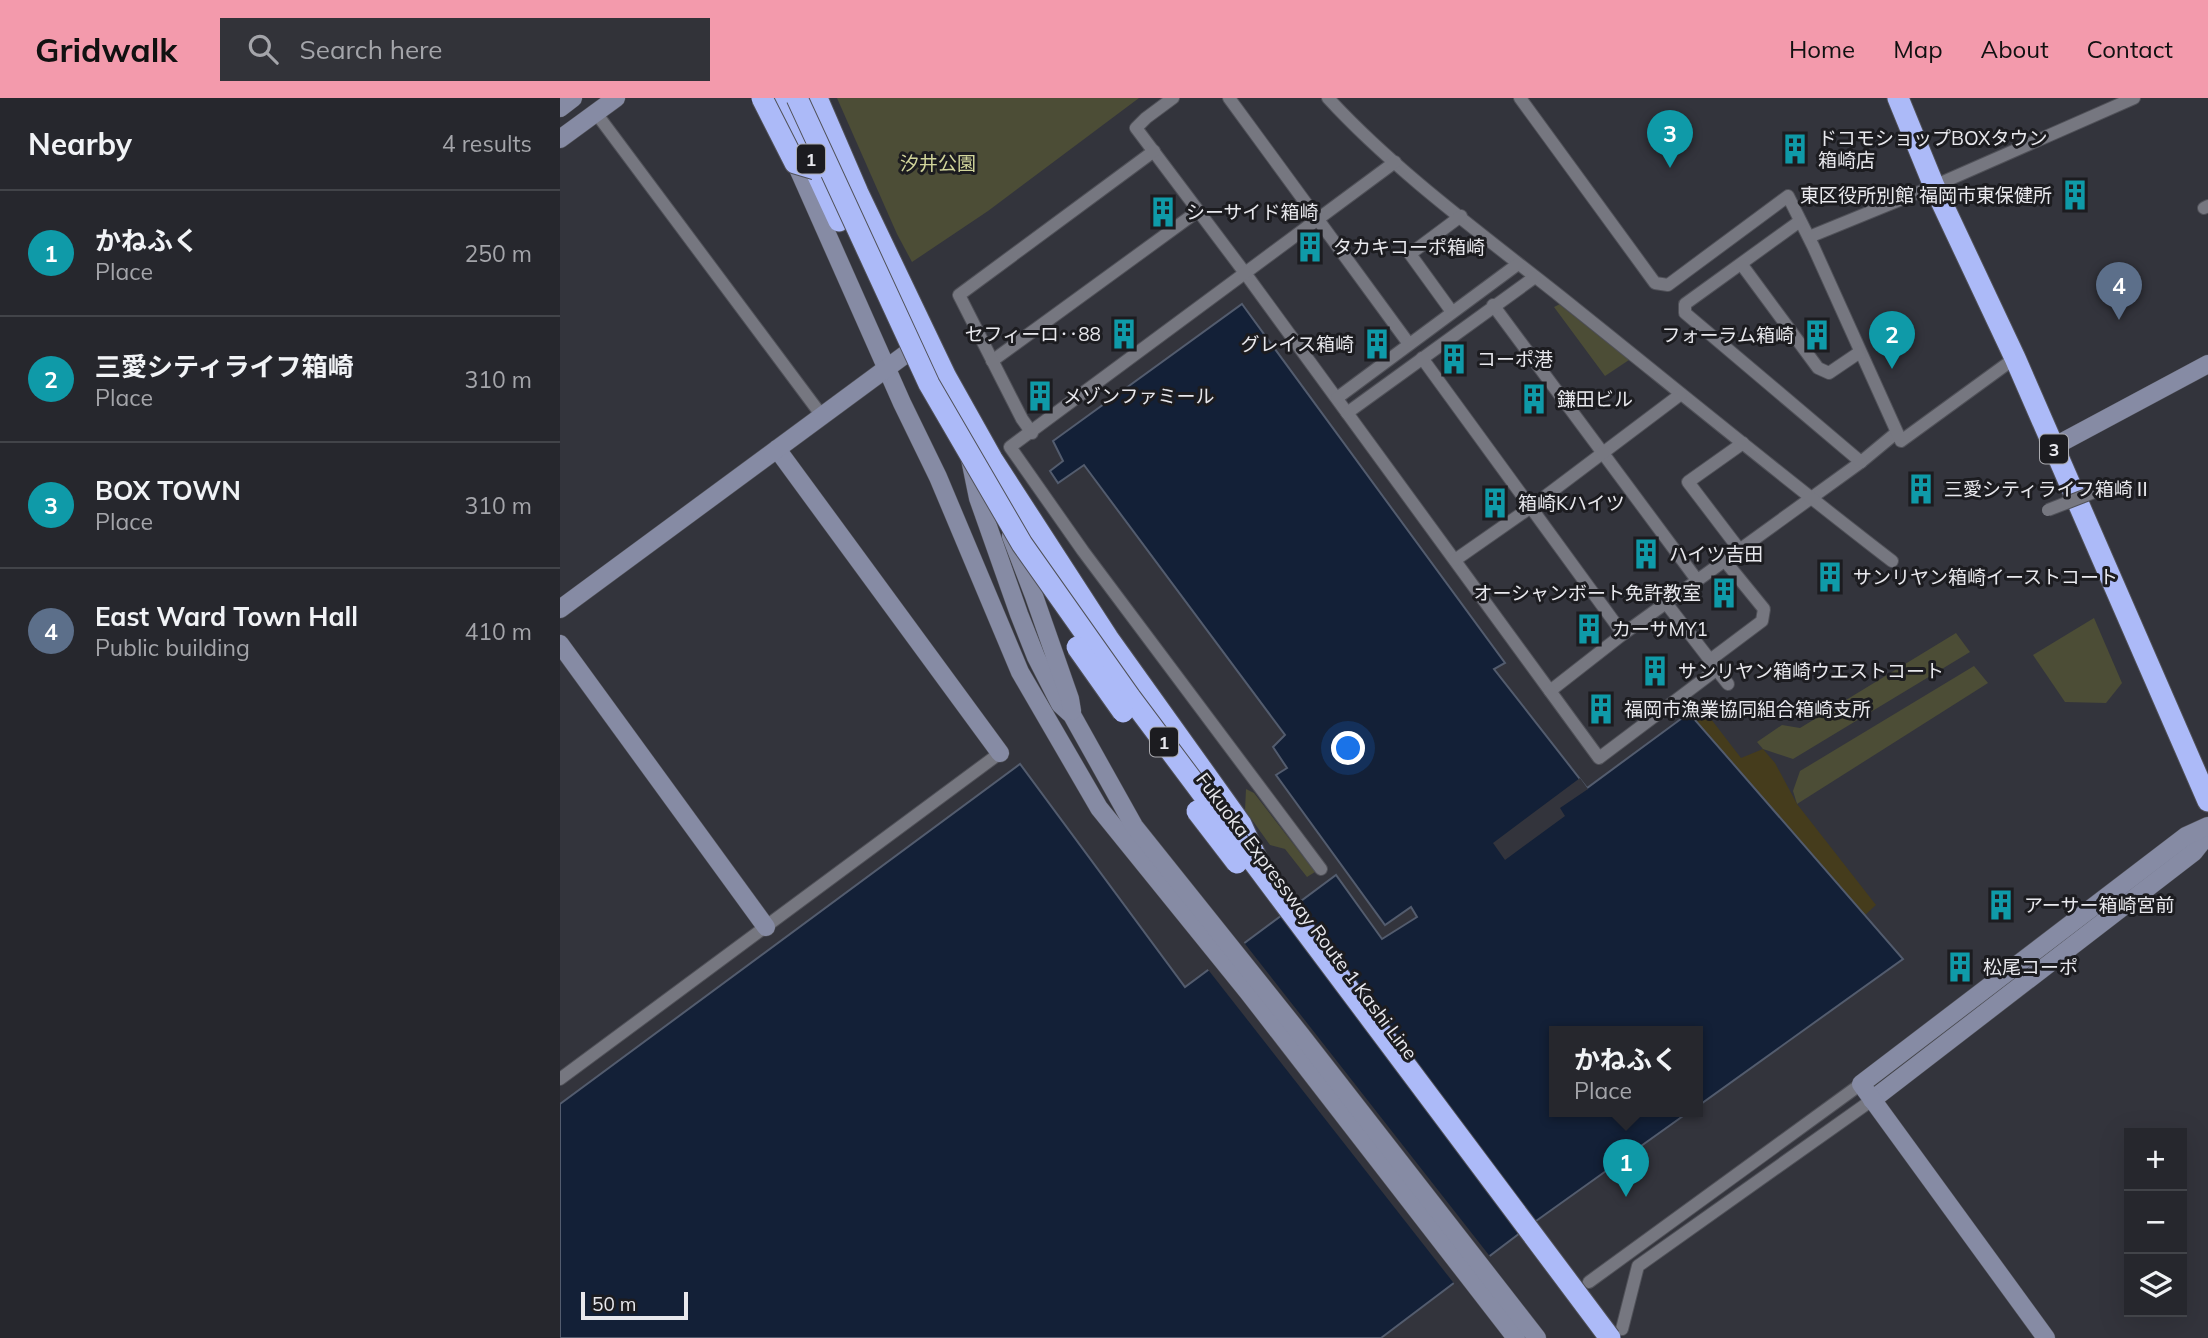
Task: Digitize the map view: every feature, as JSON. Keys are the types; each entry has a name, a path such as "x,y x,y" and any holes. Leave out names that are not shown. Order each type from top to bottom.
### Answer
{"highway":[{"path":"762,98 795,163 815,169"},
{"name":"Fukuoka Expressway Route 1 Kashi Line","path":"782,98 903,359 964,473 1023,567 1097,677 1257,890 1612,1335"},
{"name":"Fukuoka Expressway Route 1 Kashi Line","path":"795,98 929,384 1022,544 1084,633 1267,880 1612,1335"},
{"path":"817,98 858,193 946,377 992,459 1108,638 1241,824 1267,880"},
{"name":"3","path":"1898,98 1934,186 2015,358 2208,801"}],"street":[{"path":"560,108 573,98"},
{"path":"560,139 616,98"},
{"path":"768,98 938,477 1020,672 1099,808 1248,992 1516,1338"},
{"path":"795,98 870,269 910,351 970,458 978,498 1023,625 1060,704 1072,715 1134,826 1537,1338"},
{"path":"1173,98 1136,128 1599,758 1713,665 1762,621 1764,609 1725,561"},
{"path":"1229,98 1409,344"},
{"path":"1328,98 1353,126 1518,264 1892,561"},
{"path":"1520,98 1655,283 1668,285 1788,196 1901,441 2015,358"},
{"path":"1809,237 1934,186 2134,98"},
{"path":"596,113 822,416"},
{"path":"1032,433 1021,419 959,295 1154,151"},
{"path":"1321,869 1083,551 1010,447 1395,162"},
{"path":"992,361 1198,211"},
{"path":"1452,312 1410,254 1461,216"},
{"path":"1800,221 1685,304 1685,313 1861,462"},
{"path":"1337,398 1518,264"},
{"path":"1742,265 1818,368 1829,373 1860,352"},
{"path":"1347,413 1535,277"},
{"path":"1493,305 1697,580"},
{"path":"560,609 910,351"},
{"path":"1422,358 1623,634"},
{"path":"2053,447 2208,364"},
{"path":"1455,560 1531,507 1681,394"},
{"path":"1550,691 1623,634 1861,462 1896,433"},
{"path":"1739,549 1688,482 1742,443"},
{"path":"560,1079 1000,753 777,449"},
{"path":"2048,510 2102,489"},
{"path":"1666,603 1728,684"},
{"path":"560,645 766,927"},
{"path":"1589,1282 1861,1084 2186,836 2208,826"},
{"path":"1612,1335 1638,1266 1872,1100 2054,963 2194,852 2208,834"},
{"path":"1861,1084 2046,1338"}],"green space":[{"name":"汐井公園","path":"837,98 1139,98 988,211 912,262"},
{"path":"1560,304 1629,360 1605,376 1554,307"},
{"path":"2094,618 2122,683 2106,703 2065,702 2033,655"},
{"path":"1956,633 1970,652 1793,759 1763,749 1757,742 1782,725 1800,728"},
{"path":"1974,666 1988,683 1797,804 1793,791 1800,771"},
{"path":"1246,789 1254,793 1315,872 1307,877 1285,849 1270,845 1245,810"}],"sand":[{"path":"1701,706 1741,758 1763,749 1775,763 1797,804 1876,905 1865,915 1689,713"}],"water":[{"path":"1242,304 1505,663 1494,669 1587,788 1689,713 1903,959 1703,1102 1703,1026 1549,1026 1549,1117 1682,1117 1536,1221 1381,1338 560,1338 560,1104 1020,764 1185,987 1336,875 1382,939 1417,917 1411,907 1385,925 1276,775 1287,768 1273,747 1285,735 1084,465 1058,483 1050,471 1063,461 1053,441"}],"pier":[{"path":"1580,778 1588,789 1560,808 1565,816 1505,860 1493,843"},
{"path":"1242,940 1492,1259 1456,1286 1206,967"}],"place":[{"name":"ドコモショップBOXタウン 箱崎店","path":"1795,149"},
{"name":"BOX TOWN","path":"1670,168"},
{"name":"東区役所別館 福岡市東保健所","path":"2075,195"},
{"name":"シーサイド箱崎","path":"1163,212"},
{"name":"タカキコーポ箱崎","path":"1310,247"},
{"name":"East Ward Town Hall","path":"2119,320"},
{"name":"セフィーロ‥88","path":"1124,334"},
{"name":"フォーラム箱崎","path":"1817,335"},
{"name":"グレイス箱崎","path":"1377,344"},
{"name":"コーポ港","path":"1454,359"},
{"name":"三愛シティライフ箱崎","path":"1892,369"},
{"name":"メゾンファミール","path":"1040,396"},
{"name":"鎌田ビル","path":"1534,399"},
{"name":"三愛シティライフ箱崎Ⅱ","path":"1921,489"},
{"name":"箱崎Kハイツ","path":"1495,503"},
{"name":"ハイツ吉田","path":"1646,554"},
{"name":"サンリヤン箱崎イーストコート","path":"1830,577"},
{"name":"オーシャンボート免許教室","path":"1724,593"},
{"name":"カーサMY1","path":"1589,629"},
{"name":"サンリヤン箱崎ウエストコート","path":"1655,671"},
{"name":"福岡市漁業協同組合箱崎支所","path":"1601,709"},
{"name":"アーサー箱崎宮前","path":"2001,905"},
{"name":"松尾コーポ","path":"1960,967"},
{"name":"かねふく","path":"1626,1197"}]}
